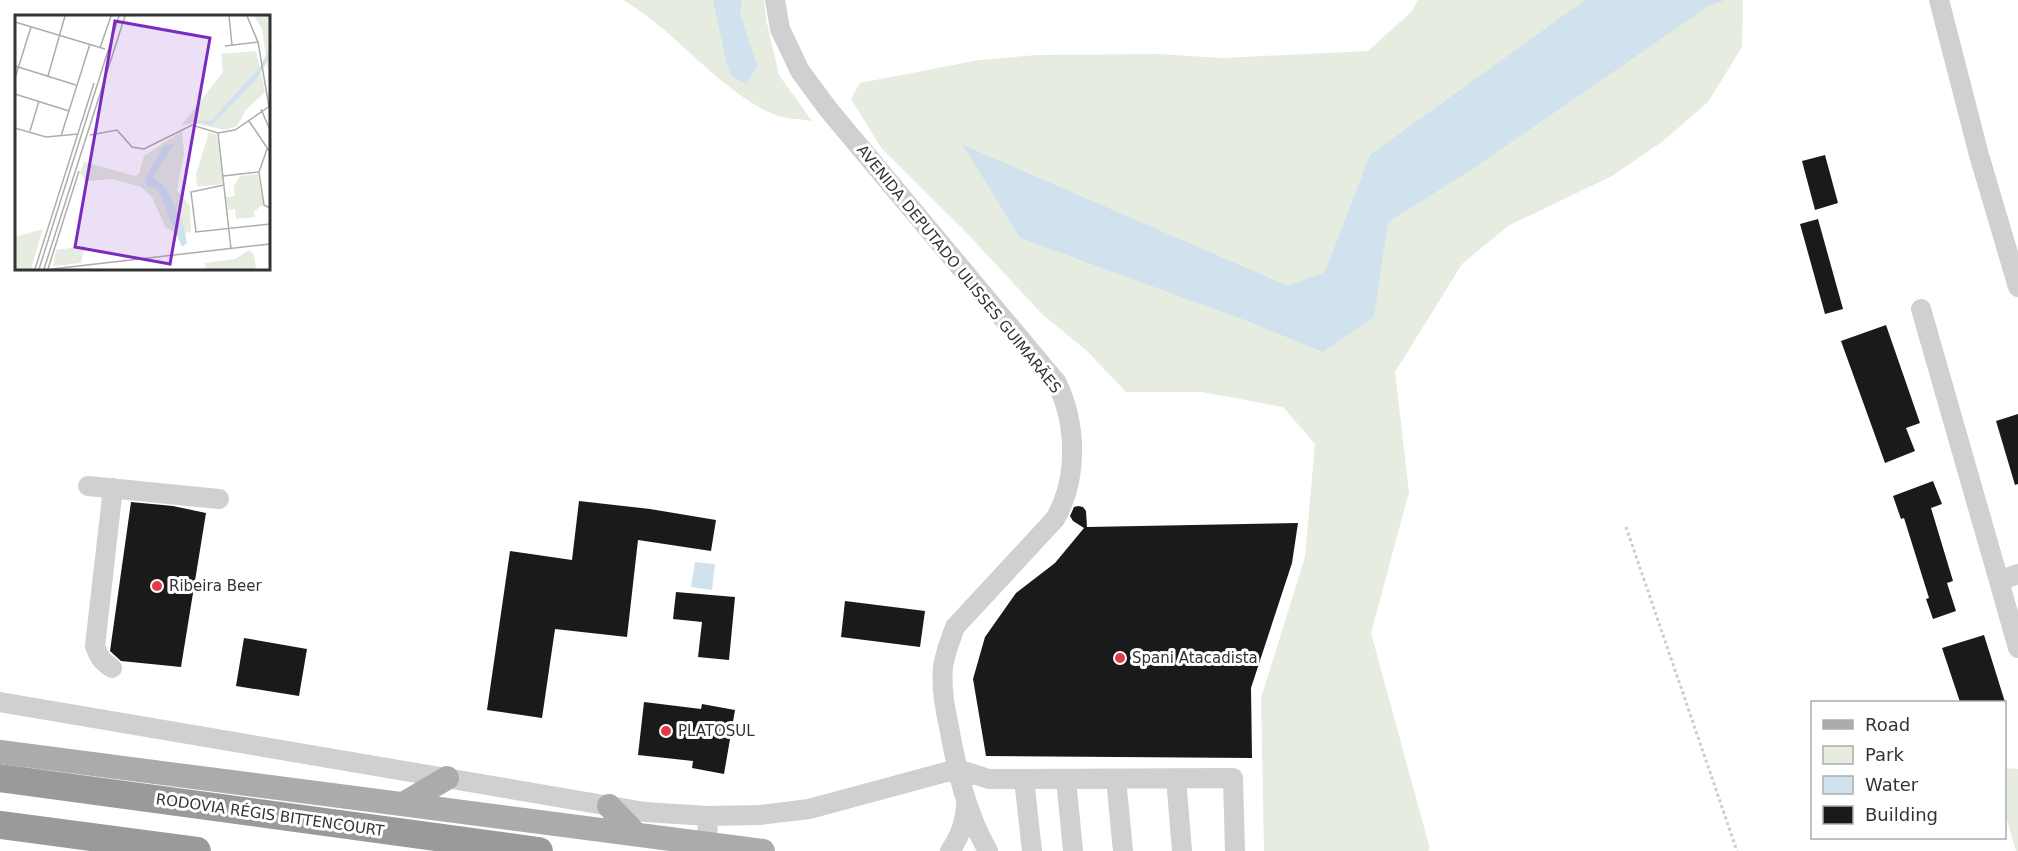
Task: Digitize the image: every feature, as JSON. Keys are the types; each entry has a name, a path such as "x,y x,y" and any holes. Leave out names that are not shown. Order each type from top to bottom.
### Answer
{"highway":[{"name":"RODOVIA RÉGIS BITTENCOURT","path":"0,778 540,851"},
{"path":"0,825 197,851"}],"main road":[{"path":"0,752 763,851"},
{"path":"403,804 447,778"},
{"path":"599,804 636,834"}],"street":[{"name":"AVENIDA DEPUTADO ULISSES GUIMARÃES","path":"775,0 780,29 800,71 828,109 1057,383 1066,402 1071,446 1071,473 1068,492 1062,507 1054,519 955,627 947,646 943,668 943,694 957,769 977,832 988,851"},
{"path":"1939,0 1979,155 2018,287"},
{"path":"1921,309 2018,648"},
{"path":"88,486 219,499"},
{"path":"112,668 99,657 95,646 113,488"},
{"path":"1999,581 2018,574"},
{"path":"0,702 645,812 708,816 760,815 809,809 957,769 989,779 1233,778 1235,851"},
{"path":"0,742 32,757"},
{"path":"1176,778 1182,851"},
{"path":"966,801 989,779"},
{"path":"1024,779 1032,851"},
{"path":"1066,779 1073,851"},
{"path":"1116,779 1123,851"},
{"name":"AVENIDA DEPUTADO ULISSES GUIMARÃES","path":"950,851 961,834 965,820 966,801"},
{"path":"589,829 599,804"},
{"path":"707,843 708,816"}],"path":[{"path":"1626,526 1737,851"}],"green space":[{"path":"623,0 764,0 779,75 812,121 775,115 754,104 716,76 662,28"},
{"path":"1418,0 1743,0 1742,47 1708,102 1663,141 1612,176 1508,226 1462,264 1395,372 1409,492 1371,633 1430,849 1428,851 1264,851 1261,698 1305,557 1315,444 1283,407 1202,392 1126,392 1087,351 1042,314 963,229 882,149 851,99 860,83 979,60 1037,55 1158,54 1222,58 1368,51 1412,11"},
{"path":"2006,768 2018,769 2018,851 2016,851 2006,816"}],"water":[{"path":"713,0 742,0 740,13 757,66 746,84 732,77 727,65"},
{"path":"1585,0 1725,0 1710,5 1471,170 1388,222 1374,317 1323,352 1250,322 1020,238 963,145 1288,286 1325,272 1370,155"},
{"path":"695,562 715,564 712,590 691,587"}],"building":[{"path":"1825,155 1838,203 1815,210 1802,161"},
{"path":"1818,219 1843,309 1825,314 1800,224"},
{"path":"1886,325 1920,423 1906,428 1915,451 1885,463 1841,341"},
{"path":"2018,414 2018,484 2015,485 1996,421"},
{"path":"1933,481 1942,504 1931,508 1953,581 1947,583 1956,611 1933,619 1926,599 1929,598 1904,518 1901,519 1893,496"},
{"path":"579,501 650,509 716,520 711,551 638,540 627,637 555,629 542,718 487,710 510,551 572,560"},
{"name":"Ribeira Beer","path":"131,502 173,506 206,513 181,667 121,661 110,651"},
{"name":"Spani Atacadista","path":"1074,507 1083,507 1086,511 1087,527 1298,523 1292,563 1251,688 1252,758 986,756 973,679 985,637 1016,593 1055,563 1084,528 1073,521 1070,516"},
{"path":"676,592 735,597 729,660 698,657 702,622 673,619"},
{"path":"845,601 925,611 920,647 841,637"},
{"path":"1984,635 2005,701 1960,701 1942,648"},
{"path":"244,638 307,649 299,696 236,686"},
{"path":"644,702 701,709 702,704 735,710 724,774 692,768 693,761 638,755"}],"place":[{"name":"Ribeira Beer","path":"157,586"},
{"name":"Spani Atacadista","path":"1120,658"},
{"name":"PLATOSUL","path":"666,731"}]}
